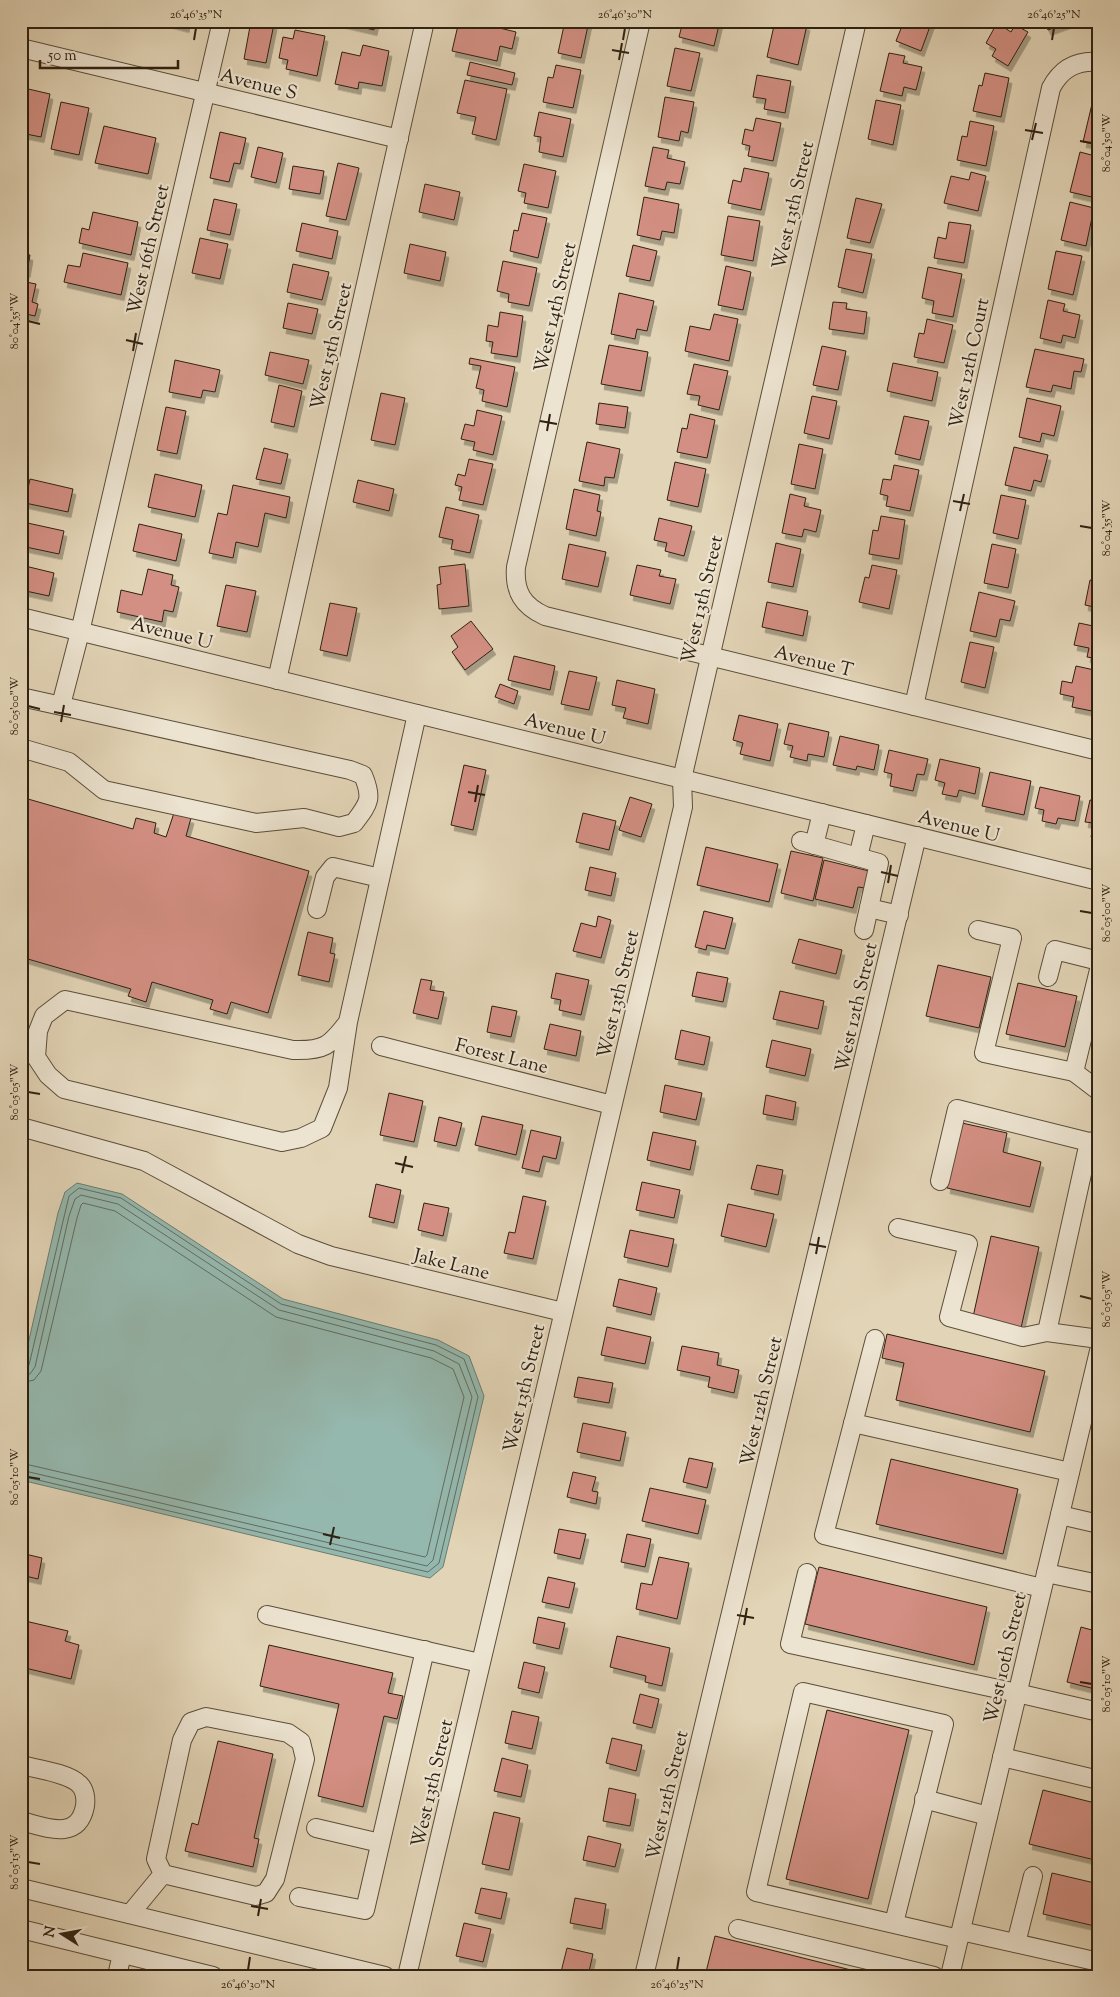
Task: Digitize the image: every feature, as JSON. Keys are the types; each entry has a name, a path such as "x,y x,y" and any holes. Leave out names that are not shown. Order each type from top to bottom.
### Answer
{"street":[{"name":"West 16th Street","path":"61,705 80,632 222,21"},
{"name":"West 15th Street","path":"277,680 425,21"},
{"name":"West 14th Street","path":"523,602 515,580 516,567 641,21"},
{"name":"West 13th Street","path":"407,1976 683,807 682,779 857,21"},
{"name":"Avenue S","path":"21,48 399,139"},
{"name":"West 12th Court","path":"914,706 1050,88 1057,76 1066,68 1087,60 1099,62"},
{"name":"Avenue T","path":"523,602 533,611 545,616 1099,752"},
{"name":"Avenue U","path":"21,617 1099,881"},
{"path":"21,697 350,770 363,775 370,791 366,806 354,823 339,827 304,818 256,823 104,790 69,762 21,748"},
{"path":"348,1022 335,1040 315,1050 294,1050 64,1000 44,1016 38,1032 36,1057 48,1075 64,1090 282,1142 300,1138 322,1128 338,1088 348,1022 417,714"},
{"path":"822,813 808,843 879,863 864,930"},
{"path":"858,857 866,824"},
{"name":"West 12th Street","path":"644,1976 918,836"},
{"path":"317,909 325,877 333,867 380,878"},
{"path":"869,908 898,915"},
{"path":"978,930 1012,938 984,1053 1074,1072 1099,1091"},
{"path":"1048,977 1055,950 1099,961"},
{"path":"1074,1072 1099,970"},
{"name":"Forest Lane","path":"381,1046 612,1105"},
{"path":"940,1181 957,1109 1094,1141 1047,1332"},
{"name":"Jake Lane","path":"21,1127 144,1162 298,1244 331,1256 563,1312"},
{"path":"898,1228 968,1244 950,1317 1024,1337 1047,1332 1099,1339"},
{"path":"874,1339 824,1536 1044,1581 1099,1584"},
{"name":"West 10th Street","path":"950,1976 1099,1351"},
{"path":"854,1423 1070,1472"},
{"path":"1060,1515 1099,1524"},
{"path":"806,1572 790,1644 1099,1712"},
{"path":"267,1615 480,1663"},
{"path":"299,1896 365,1910 425,1650"},
{"path":"894,1923 944,1724 802,1692 756,1892 894,1923 1016,1943 1099,1962"},
{"path":"206,1717 288,1734 301,1742 306,1759 275,1879 266,1893 256,1896 163,1874 156,1859 182,1740 191,1722 206,1717"},
{"path":"1002,1757 1099,1780"},
{"path":"21,1765 70,1777 82,1788 85,1803 83,1811 75,1824 68,1829 58,1830 21,1821"},
{"path":"924,1800 988,1816"},
{"path":"316,1828 380,1843"},
{"path":"130,1914 163,1874"},
{"path":"1016,1943 1033,1876"},
{"path":"21,1888 385,1976"},
{"path":"21,1929 122,1954 154,1969 213,1976"},
{"path":"738,1929 896,1972 934,1976"},
{"path":"116,1976 122,1954"}],"water":[{"path":"77,1183 122,1194 283,1299 438,1340 469,1356 484,1396 443,1567 430,1578 21,1480 21,1375 58,1213 65,1192"}],"building":[{"path":"163,21 187,21 186,27"},
{"path":"251,21 274,24 266,63 244,59"},
{"path":"335,21 376,21 374,30"},
{"path":"459,21 480,21 479,23 516,32 512,49 500,46 497,61 452,51"},
{"path":"565,21 589,21 581,58 558,53"},
{"path":"683,21 720,21 714,46 679,37"},
{"path":"775,21 793,21 807,25 798,65 767,57"},
{"path":"904,21 932,21 921,51 896,41"},
{"path":"1044,21 1073,21 1048,30"},
{"path":"997,23 1011,32 1015,25 1028,32 1008,66 992,56 996,49 986,43"},
{"path":"295,30 325,36 317,76 286,69 288,60 279,58 283,37 293,39"},
{"path":"363,45 389,51 382,86 359,82 358,89 335,84 342,52 360,56"},
{"path":"675,48 700,53 691,91 667,86"},
{"path":"889,53 905,56 903,63 922,67 916,90 904,87 902,96 880,91"},
{"path":"470,62 515,73 512,85 467,75"},
{"path":"556,65 581,70 573,108 543,102 548,77 553,78"},
{"path":"985,73 1009,78 1001,117 973,111 979,85 982,86"},
{"path":"757,75 791,81 785,113 764,109 766,99 753,97"},
{"path":"465,80 507,89 496,140 472,134 476,117 457,113"},
{"path":"24,88 50,94 41,137 21,133 21,101"},
{"path":"665,97 694,102 688,133 681,131 679,141 658,137"},
{"path":"876,100 901,105 893,145 868,139"},
{"path":"61,102 89,108 79,155 51,149"},
{"path":"1092,104 1099,106 1099,145 1083,142"},
{"path":"539,112 571,119 563,157 539,152 541,137 534,136"},
{"path":"756,118 781,123 773,161 748,156 750,146 742,144 745,129 753,131"},
{"path":"970,121 994,126 986,166 957,160 962,136 967,137"},
{"path":"104,126 156,138 148,174 95,163"},
{"path":"220,132 246,138 240,164 234,163 229,182 210,178"},
{"path":"258,147 283,153 276,183 251,177"},
{"path":"653,147 669,150 667,158 685,162 680,184 667,182 665,190 645,186"},
{"path":"1080,152 1099,157 1099,187 1096,198 1070,192"},
{"path":"338,163 359,168 346,220 326,216"},
{"path":"524,164 556,171 548,208 524,203 526,193 518,191"},
{"path":"293,166 324,171 320,194 289,189"},
{"path":"744,168 769,173 761,210 728,203 733,180 741,182"},
{"path":"971,172 986,176 978,211 944,203 951,176 969,180"},
{"path":"425,184 460,192 454,220 419,212"},
{"path":"644,197 679,204 674,233 662,231 660,240 637,235"},
{"path":"856,198 882,204 870,243 847,238"},
{"path":"214,199 237,204 230,235 207,230"},
{"path":"1070,202 1094,208 1086,246 1061,240"},
{"path":"93,212 138,222 131,255 79,243 82,228 89,230"},
{"path":"522,213 547,218 538,258 510,251 514,230 518,231"},
{"path":"728,216 760,221 753,261 721,255"},
{"path":"949,222 971,225 964,263 934,258 938,237 946,239"},
{"path":"302,223 338,231 332,259 296,251"},
{"path":"200,238 228,244 220,279 192,273"},
{"path":"410,244 446,252 440,281 404,273"},
{"path":"633,245 657,251 650,281 626,276"},
{"path":"846,249 872,254 863,293 838,287"},
{"path":"1056,251 1082,256 1073,295 1048,289"},
{"path":"21,253 30,255 27,272 21,271"},
{"path":"83,253 128,263 121,295 64,282 68,265 80,267"},
{"path":"503,261 537,268 529,306 508,302 509,294 497,291"},
{"path":"293,264 329,272 322,300 287,292"},
{"path":"726,266 751,272 743,310 718,305"},
{"path":"928,267 962,274 953,317 932,313 934,301 922,298"},
{"path":"21,281 36,284 32,302 38,304 35,316 21,313"},
{"path":"619,293 654,301 647,331 637,329 635,339 611,334"},
{"path":"1048,300 1065,304 1063,311 1080,315 1075,338 1063,335 1061,343 1040,338"},
{"path":"833,302 847,303 846,309 867,312 864,334 829,329"},
{"path":"288,303 318,309 312,334 283,328"},
{"path":"500,312 523,316 517,357 491,353 493,342 486,341 488,325 498,327"},
{"path":"714,314 738,319 729,361 685,351 690,326 710,330"},
{"path":"927,319 953,325 944,363 914,357 919,333 924,334"},
{"path":"609,345 648,352 641,391 601,384"},
{"path":"822,346 846,351 838,390 813,385"},
{"path":"1035,349 1084,359 1081,372 1074,371 1071,389 1053,385 1051,392 1026,387"},
{"path":"270,352 309,360 303,384 265,375"},
{"path":"470,358 515,367 507,407 482,401 484,390 476,388 481,366 469,364"},
{"path":"175,360 220,370 215,392 203,390 201,398 169,392"},
{"path":"893,363 938,372 932,401 887,391"},
{"path":"694,364 728,371 719,410 698,405 700,396 687,394"},
{"path":"279,385 302,391 294,427 271,422"},
{"path":"381,393 405,398 395,445 371,440"},
{"path":"812,396 837,401 829,439 804,433"},
{"path":"1027,398 1061,406 1054,436 1042,433 1040,442 1019,437"},
{"path":"599,403 628,407 625,428 596,424"},
{"path":"166,407 186,411 177,454 157,450"},
{"path":"477,410 502,416 493,455 473,450 475,442 461,439 465,424 474,426"},
{"path":"690,414 715,420 707,458 677,452 682,428 687,429"},
{"path":"904,416 929,421 920,460 895,454"},
{"path":"587,442 620,449 614,478 605,477 604,486 579,481"},
{"path":"799,444 823,449 815,489 791,484"},
{"path":"1014,447 1048,455 1041,482 1034,480 1031,491 1005,485"},
{"path":"264,448 288,454 281,484 256,479"},
{"path":"469,459 493,464 483,505 459,500 462,487 455,485 458,474 465,476"},
{"path":"675,462 706,469 698,507 667,500"},
{"path":"894,465 919,470 910,511 886,506 888,496 880,494 883,479 891,480"},
{"path":"155,474 202,485 195,517 148,507"},
{"path":"30,479 73,489 68,512 25,503"},
{"path":"358,480 394,489 389,511 353,502"},
{"path":"233,485 290,497 286,518 265,513 258,547 236,542 233,558 209,553 218,513 227,515"},
{"path":"574,489 600,495 597,511 601,512 596,536 566,529"},
{"path":"790,494 806,498 804,506 821,510 816,532 804,529 802,537 782,533"},
{"path":"1001,495 1026,500 1018,539 993,533"},
{"path":"446,507 479,515 470,553 451,549 453,540 439,537"},
{"path":"881,516 905,520 899,559 869,554 873,530 878,531"},
{"path":"659,518 692,526 684,556 665,551 667,543 654,540"},
{"path":"23,522 64,531 59,554 21,546"},
{"path":"139,524 182,534 176,561 133,551"},
{"path":"776,543 801,549 793,587 768,582"},
{"path":"569,544 606,552 598,587 562,579"},
{"path":"992,544 1016,549 1008,588 984,583"},
{"path":"465,564 469,606 439,609 437,585 441,584 439,567"},
{"path":"21,565 54,573 49,596 21,590"},
{"path":"637,565 661,570 659,576 676,579 670,604 630,595"},
{"path":"872,565 897,570 889,609 859,602 865,577 869,578"},
{"path":"1098,568 1099,608 1085,605 1090,580 1095,581"},
{"path":"148,569 173,575 171,585 179,587 173,612 164,610 162,622 117,612 121,590 142,595"},
{"path":"226,585 256,591 247,632 217,626"},
{"path":"979,592 1015,601 1010,621 1000,619 996,637 970,631"},
{"path":"767,602 808,611 803,636 762,627"},
{"path":"330,603 357,608 347,656 320,650"},
{"path":"471,621 493,649 465,670 452,652 458,647 451,636"},
{"path":"1099,621 1099,659 1087,657 1089,648 1074,645 1079,623 1098,627"},
{"path":"970,642 994,647 985,688 961,682"},
{"path":"514,656 555,666 550,690 508,680"},
{"path":"1076,666 1099,671 1099,684 1092,711 1072,707 1074,697 1060,694 1062,681 1072,683"},
{"path":"569,671 597,677 589,710 561,704"},
{"path":"617,680 655,689 648,724 623,718 626,708 612,705"},
{"path":"500,684 518,691 514,704 495,697"},
{"path":"739,715 778,724 770,761 740,754 743,743 733,740"},
{"path":"789,723 829,732 824,757 808,754 807,761 790,757 793,746 784,744"},
{"path":"840,736 879,745 874,770 857,766 856,770 833,765"},
{"path":"889,750 928,759 924,775 917,774 913,791 890,786 892,774 884,772"},
{"path":"940,759 980,768 975,794 959,790 957,797 942,794 945,783 935,780"},
{"path":"464,765 486,770 473,830 451,825"},
{"path":"990,772 1031,781 1024,815 982,806"},
{"path":"1040,787 1080,796 1075,821 1058,818 1056,824 1042,821 1044,810 1035,808"},
{"path":"21,797 133,829 136,818 156,823 154,833 166,837 174,813 191,818 186,836 309,871 268,1013 231,1002 227,1014 210,1009 213,1000 152,982 146,1002 128,996 131,989 21,957"},
{"path":"630,797 652,804 641,837 619,830"},
{"path":"1090,800 1099,802 1099,839 1091,837 1094,823 1085,822"},
{"path":"583,813 616,821 609,850 576,842"},
{"path":"706,847 778,864 769,902 697,885"},
{"path":"791,851 823,858 813,901 781,893"},
{"path":"824,860 869,871 865,888 858,887 853,908 815,899"},
{"path":"590,867 616,873 611,896 585,890"},
{"path":"704,911 733,918 725,949 707,945 706,950 695,947"},
{"path":"598,916 611,920 601,958 573,951 581,923 596,927"},
{"path":"308,932 333,938 330,953 335,954 329,982 298,975"},
{"path":"799,939 842,950 836,974 792,963"},
{"path":"938,965 991,977 979,1028 926,1016"},
{"path":"697,972 728,978 723,1002 692,996"},
{"path":"556,973 589,980 581,1015 559,1010 561,1000 551,998"},
{"path":"421,979 432,981 430,990 444,992 438,1019 413,1013"},
{"path":"1018,983 1077,996 1065,1047 1006,1034"},
{"path":"780,991 824,1001 818,1029 773,1019"},
{"path":"492,1006 517,1011 511,1037 487,1032"},
{"path":"1099,1019 1099,1042 1093,1041"},
{"path":"550,1024 581,1031 576,1056 544,1049"},
{"path":"681,1030 710,1037 704,1065 675,1059"},
{"path":"772,1040 811,1049 805,1076 766,1067"},
{"path":"665,1085 702,1093 696,1120 660,1112"},
{"path":"389,1093 423,1101 414,1142 380,1135"},
{"path":"766,1095 796,1102 793,1120 763,1114"},
{"path":"482,1116 523,1125 516,1155 475,1145"},
{"path":"439,1117 462,1123 456,1146 434,1141"},
{"path":"962,1123 1007,1133 1003,1152 1041,1162 1030,1207 947,1188"},
{"path":"531,1130 561,1137 556,1159 543,1156 539,1172 522,1168"},
{"path":"653,1132 696,1141 690,1170 647,1160"},
{"path":"757,1165 783,1170 778,1195 751,1189"},
{"path":"642,1182 680,1190 674,1218 636,1210"},
{"path":"376,1184 401,1190 394,1223 369,1217"},
{"path":"523,1196 546,1201 533,1259 504,1253 509,1232 515,1233"},
{"path":"424,1203 449,1208 443,1236 418,1230"},
{"path":"728,1204 774,1214 766,1247 721,1236"},
{"path":"630,1230 674,1239 668,1267 624,1257"},
{"path":"991,1236 1039,1247 1021,1328 973,1317"},
{"path":"619,1279 657,1288 651,1315 613,1306"},
{"path":"607,1327 651,1337 645,1364 601,1355"},
{"path":"887,1334 1045,1371 1030,1432 896,1400 904,1363 882,1358"},
{"path":"682,1346 719,1353 717,1365 739,1370 734,1393 708,1387 710,1377 677,1370"},
{"path":"578,1377 613,1383 609,1403 574,1397"},
{"path":"583,1423 626,1432 620,1461 577,1452"},
{"path":"689,1458 713,1463 707,1488 683,1482"},
{"path":"891,1459 1018,1489 1003,1554 876,1524"},
{"path":"573,1472 596,1477 592,1491 598,1492 596,1504 567,1497"},
{"path":"650,1488 706,1500 698,1534 642,1521"},
{"path":"559,1529 586,1534 580,1559 554,1553"},
{"path":"627,1534 651,1539 645,1567 621,1562"},
{"path":"21,1553 42,1558 38,1579 21,1575"},
{"path":"659,1557 689,1563 677,1619 636,1609 641,1583 652,1585"},
{"path":"819,1567 987,1607 974,1665 805,1624"},
{"path":"548,1577 575,1583 569,1608 542,1602"},
{"path":"538,1617 565,1623 559,1649 533,1643"},
{"path":"21,1620 68,1631 65,1641 79,1645 71,1679 21,1667"},
{"path":"1081,1627 1099,1632 1099,1690 1067,1682"},
{"path":"617,1636 670,1648 662,1686 645,1682 646,1676 610,1667"},
{"path":"269,1645 393,1673 388,1693 403,1696 397,1719 384,1716 363,1807 318,1796 339,1704 260,1686"},
{"path":"524,1662 545,1667 539,1693 518,1688"},
{"path":"640,1694 659,1699 652,1728 633,1723"},
{"path":"827,1710 909,1730 868,1899 786,1879"},
{"path":"512,1711 539,1717 532,1749 505,1743"},
{"path":"612,1738 642,1745 636,1771 606,1763"},
{"path":"218,1741 273,1754 254,1838 259,1839 253,1867 185,1851 192,1823 198,1825"},
{"path":"502,1758 528,1765 521,1797 494,1791"},
{"path":"609,1788 636,1794 630,1826 603,1821"},
{"path":"1043,1790 1099,1804 1099,1861 1029,1844"},
{"path":"494,1812 520,1818 509,1870 482,1864"},
{"path":"588,1836 621,1844 615,1867 583,1860"},
{"path":"1052,1873 1099,1884 1099,1927 1043,1914"},
{"path":"481,1888 507,1893 501,1919 475,1913"},
{"path":"575,1898 606,1904 602,1929 570,1923"},
{"path":"464,1923 491,1929 483,1962 456,1956"},
{"path":"715,1936 871,1975 705,1976"},
{"path":"567,1948 593,1954 588,1976 560,1976"}]}
